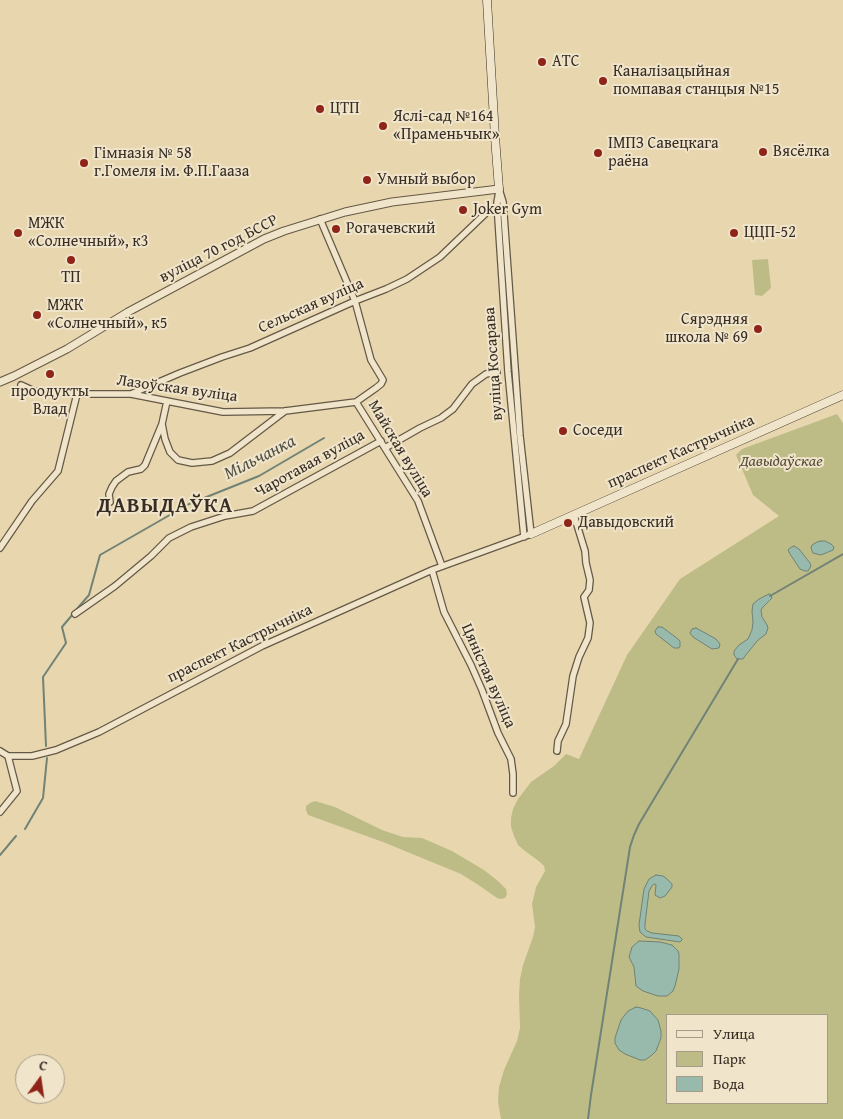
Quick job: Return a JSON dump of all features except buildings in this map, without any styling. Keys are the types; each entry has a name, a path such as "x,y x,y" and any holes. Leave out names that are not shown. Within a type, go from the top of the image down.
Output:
{"main road":[{"name":"вуліца Косарава","path":"487,0 499,189"},
{"name":"праспект Кастрычніка","path":"527,536 843,394"}],"street":[{"name":"вуліца 70 год БССР","path":"0,382 68,349 128,312 264,239 284,231 345,212 392,202 499,189"},
{"name":"вуліца Косарава","path":"499,189 503,202 527,536"},
{"name":"Сельская вуліца","path":"131,394 180,373 250,348 407,278 440,257 484,214"},
{"name":"Майская вуліца","path":"320,219 355,301 371,360 383,380"},
{"name":"Чаротавая вуліца","path":"386,448 441,418 453,409 472,384 486,374 497,372"},
{"name":"Лазоўская вуліца","path":"21,385 34,391 76,394 131,394 223,412 285,411 356,402 381,384 383,380"},
{"path":"0,548 32,501 58,470 76,394"},
{"path":"110,502 109,494 116,481 128,472 141,469 145,465 162,424 167,401"},
{"name":"Майская вуліца","path":"356,402 418,501 442,566"},
{"path":"162,424 170,452 178,460 192,463 212,461 230,452 285,411"},
{"name":"Чаротавая вуліца","path":"76,614 115,586 169,538 191,527 225,516 253,511 381,441"},
{"path":"557,751 558,741 566,724 573,676 588,638 590,623 584,598 589,590 590,580 585,550 574,515"},
{"name":"праспект Кастрычніка","path":"8,756 32,756 56,750 99,732 262,646 432,570 527,536"},
{"name":"Цяністая вуліца","path":"432,570 444,612 471,665 498,733 511,760 513,793"},
{"path":"0,751 8,756 17,791 0,812"}],"green space":[{"path":"768,259 771,288 762,296 755,295 752,260"},
{"name":"Давыдаўскае","path":"837,414 843,423 843,1119 501,1119 498,1102 499,1087 504,1070 517,1041 520,1028 520,979 535,927 532,904 536,887 545,871 544,866 540,862 518,845 511,827 513,809 531,782 554,766 566,754 579,759 627,655 680,579 779,516 753,495 736,455 742,449"},
{"path":"315,801 335,807 382,830 403,837 422,838 452,851 484,870 506,889 507,894 505,898 497,898 461,874 383,842 308,815 306,806"}],"water":[{"path":"821,541 831,544 834,547 833,550 821,555 813,553 812,545"},
{"path":"794,546 799,549 810,563 811,566 808,571 800,569 790,554 788,550"},
{"path":"769,594 772,598 761,610 762,617 768,628 766,634 758,640 743,659 737,659 734,651 748,639 752,630 753,604"},
{"path":"658,627 662,627 680,641 679,648 674,648 656,634 655,631"},
{"path":"696,628 716,639 720,644 719,648 712,649 693,637 690,633 692,629"},
{"path":"656,875 666,878 672,884 672,887 665,896 660,898 655,895 656,885 652,886 649,891 645,929 652,933 679,936 682,939 680,942 646,937 640,932 639,925 644,889 649,879"},
{"path":"639,941 660,942 672,945 678,951 679,969 675,986 673,991 667,996 658,996 643,991 636,986 634,967 629,957 632,947"},
{"path":"636,1007 650,1011 658,1020 661,1031 661,1038 656,1051 645,1060 625,1054 619,1050 615,1043 621,1020 628,1011"}],"waterway":[{"name":"Мільчанка","path":"76,610 89,595 100,555 189,504 259,476 324,438"},
{"path":"770,596 843,554"},
{"name":"Мільчанка","path":"46,746 43,677 66,643 62,627 73,614"},
{"path":"588,1119 630,847 639,824 738,659"},
{"name":"Мільчанка","path":"25,829 43,798 47,758"},
{"name":"Мільчанка","path":"0,855 16,836"}],"place":[{"name":"АТС","path":"542,62"},
{"name":"Каналізацыйная помпавая станцыя №15","path":"603,81"},
{"name":"ЦТП","path":"320,109"},
{"name":"Яслі-сад №164 «Праменьчык»","path":"383,126"},
{"name":"Вясёлка","path":"763,152"},
{"name":"ІМПЗ Савецкага раёна","path":"598,153"},
{"name":"Гімназія № 58 г.Гомеля ім. Ф.П.Гааза","path":"84,163"},
{"name":"Умный выбор","path":"367,180"},
{"name":"Joker Gym","path":"463,210"},
{"name":"Рогачевский","path":"336,229"},
{"name":"МЖК «Солнечный», к3","path":"18,233"},
{"name":"ЦЦП-52","path":"734,233"},
{"name":"ТП","path":"71,260"},
{"name":"МЖК «Солнечный», к5","path":"37,315"},
{"name":"Сярэдняя школа № 69","path":"758,329"},
{"name":"проодукты Влад","path":"50,374"},
{"name":"Соседи","path":"563,431"},
{"name":"Давыдовский","path":"568,523"}],"district":[{"name":"ДАВЫДАЎКА","path":"165,507"}]}
